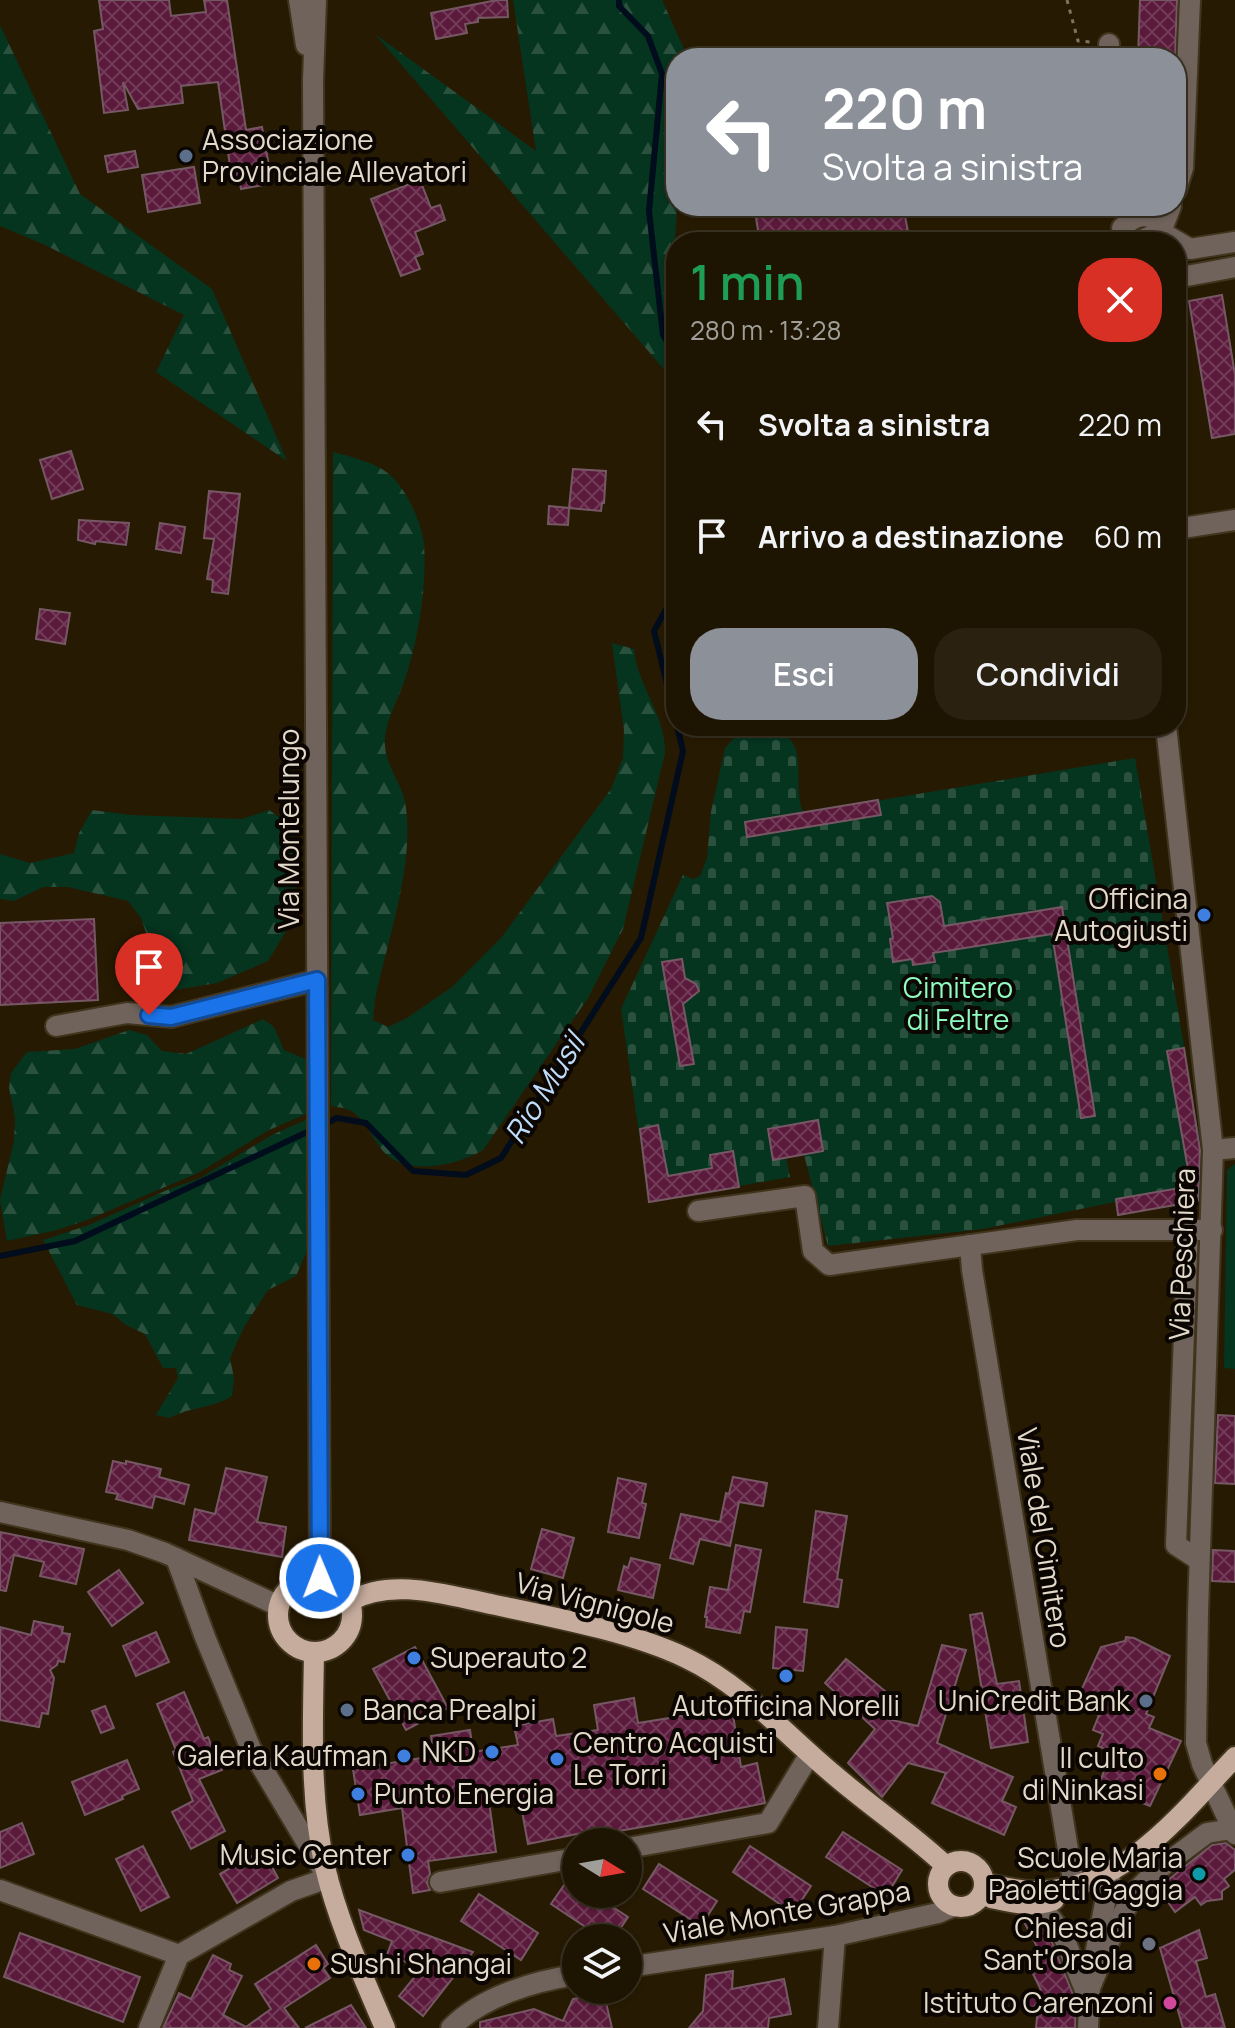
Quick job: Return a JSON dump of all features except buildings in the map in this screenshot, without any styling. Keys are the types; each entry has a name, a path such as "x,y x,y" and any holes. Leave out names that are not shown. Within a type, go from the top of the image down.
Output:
{"main road":[{"path":"320,1578 338,1585 350,1601 351,1625 345,1636 326,1650 314,1652 293,1645 280,1628 279,1606 283,1596 299,1581 320,1578"},
{"name":"Via Vignigole","path":"350,1601 391,1589 435,1593 531,1613 659,1647 686,1658 749,1698 810,1754 946,1866"},
{"path":"314,1652 313,1772 328,1878 338,1912 385,2028"},
{"path":"982,1890 979,1870 967,1861 953,1862 942,1871 938,1885 943,1898 954,1906 966,1906 982,1890 1041,1891 1074,1886 1111,1871 1147,1845 1235,1757"},
{"path":"982,1890 1020,1904 1041,1905 1059,1898 1074,1886"}],"street":[{"name":"Via Montelungo","path":"299,0 313,80"},
{"name":"Via Montelungo","path":"316,0 313,80 320,1578"},
{"path":"1186,96 1190,0"},
{"path":"1128,232 1133,217 1166,220"},
{"path":"1186,244 1190,249 1235,242"},
{"path":"1186,276 1235,267"},
{"path":"1186,527 1235,520"},
{"name":"Via Peschiera","path":"1167,736 1213,1150 1196,1743 1234,1832"},
{"path":"56,1026 127,1013 171,1017 317,980"},
{"path":"1213,1150 1235,1148"},
{"path":"698,1211 805,1196 813,1251 829,1265 1077,1230 1212,1230"},
{"path":"1188,1229 1176,1545 1199,1560"},
{"name":"Viale del Cimitero","path":"970,1245 1074,1886"},
{"path":"0,1512 128,1540 176,1558 279,1606"},
{"path":"149,2028 179,1955 291,1891 328,1878 251,1749 176,1558"},
{"path":"642,1846 768,1823 810,1754"},
{"path":"1087,1995 1114,1930 1135,1892 1156,1871 1207,1833 1234,1832"},
{"path":"440,1882 562,1860"},
{"path":"1088,2028 1087,1995 1111,1871"},
{"path":"0,1890 179,1955"},
{"path":"1041,1905 1062,1933 1087,1995"},
{"name":"Viale Monte Grappa","path":"642,1965 835,1936 938,1913 954,1906"},
{"path":"828,2028 835,1936"},
{"path":"451,2028 461,2017 490,2000 562,1977"}],"path":[{"path":"1067,0 1078,41 1100,48"}],"green space":[{"path":"513,0 662,0 684,48 666,48 666,216 676,216 676,232 666,232 666,372 375,34 536,151"},
{"path":"0,25 80,194 212,289 287,461 156,372 184,315 43,244 0,226"},
{"path":"333,452 370,463 395,480 412,506 424,544 423,596 417,632 385,739 389,764 405,802 407,850 373,1020 388,1027 407,1018 452,987 501,938 611,789 623,758 624,730 612,643 634,649 640,676 664,739 665,753 623,929 588,998 483,1150 448,1164 420,1166 396,1161 381,1149 356,1115 350,1110 331,1106"},
{"name":"Cimitero di Feltre","path":"736,736 788,738 795,746 798,757 803,813 1135,758 1210,1199 1118,1215 1115,1202 983,1229 828,1246 804,1155 786,1158 790,1177 649,1202 621,1009 683,875 693,879 700,876 707,858 711,812 725,748"},
{"path":"92,810 131,815 242,819 269,810 289,824 298,872 288,928 268,961 217,983 175,990 152,980 154,956 141,918 128,901 68,887 43,887 14,901 0,899 0,854 30,863 74,853 79,833"},
{"path":"263,1019 274,1027 284,1050 310,1061 311,1108 306,1114 269,1130 198,1173 87,1220 7,1241 0,1200 14,1141 15,1118 9,1088 11,1073 27,1052 75,1049 129,1030 147,1035 162,1051 186,1054"},
{"path":"310,1118 311,1242 296,1276 268,1290 244,1327 230,1358 234,1378 232,1396 169,1418 156,1415 178,1378 176,1368 163,1368 145,1334 112,1314 77,1305 43,1240 89,1225 200,1178 272,1135"},
{"path":"1235,1164 1235,1369 1224,1368 1227,1170"}],"waterway":[{"name":"Rio Musil","path":"619,0 619,6 648,36 662,74 649,211 666,340"},
{"name":"Rio Musil","path":"666,609 654,631 666,680"},
{"name":"Rio Musil","path":"0,1256 75,1241 337,1118 366,1123 413,1171 466,1175 501,1158 641,938 683,751 679,736"}],"place":[{"name":"Associazione Provinciale Allevatori","path":"186,156"},
{"name":"Officina Autogiusti","path":"1204,915"},
{"name":"Superauto 2","path":"414,1658"},
{"name":"Autofficina Norelli","path":"786,1676"},
{"name":"UniCredit Bank","path":"1146,1701"},
{"name":"Banca Prealpi","path":"347,1710"},
{"name":"NKD","path":"492,1752"},
{"name":"Galeria Kaufman","path":"404,1756"},
{"name":"Centro Acquisti Le Torri","path":"557,1759"},
{"name":"Il culto di Ninkasi","path":"1160,1774"},
{"name":"Punto Energia","path":"358,1794"},
{"name":"Music Center","path":"408,1855"},
{"name":"Scuole Maria Paoletti Gaggia","path":"1199,1874"},
{"name":"Chiesa di Sant'Orsola","path":"1149,1944"},
{"name":"Sushi Shangai","path":"314,1964"},
{"name":"Istituto Carenzoni","path":"1170,2003"}],"route":[{"path":"149,1015 171,1017 317,980 320,1578"}]}
